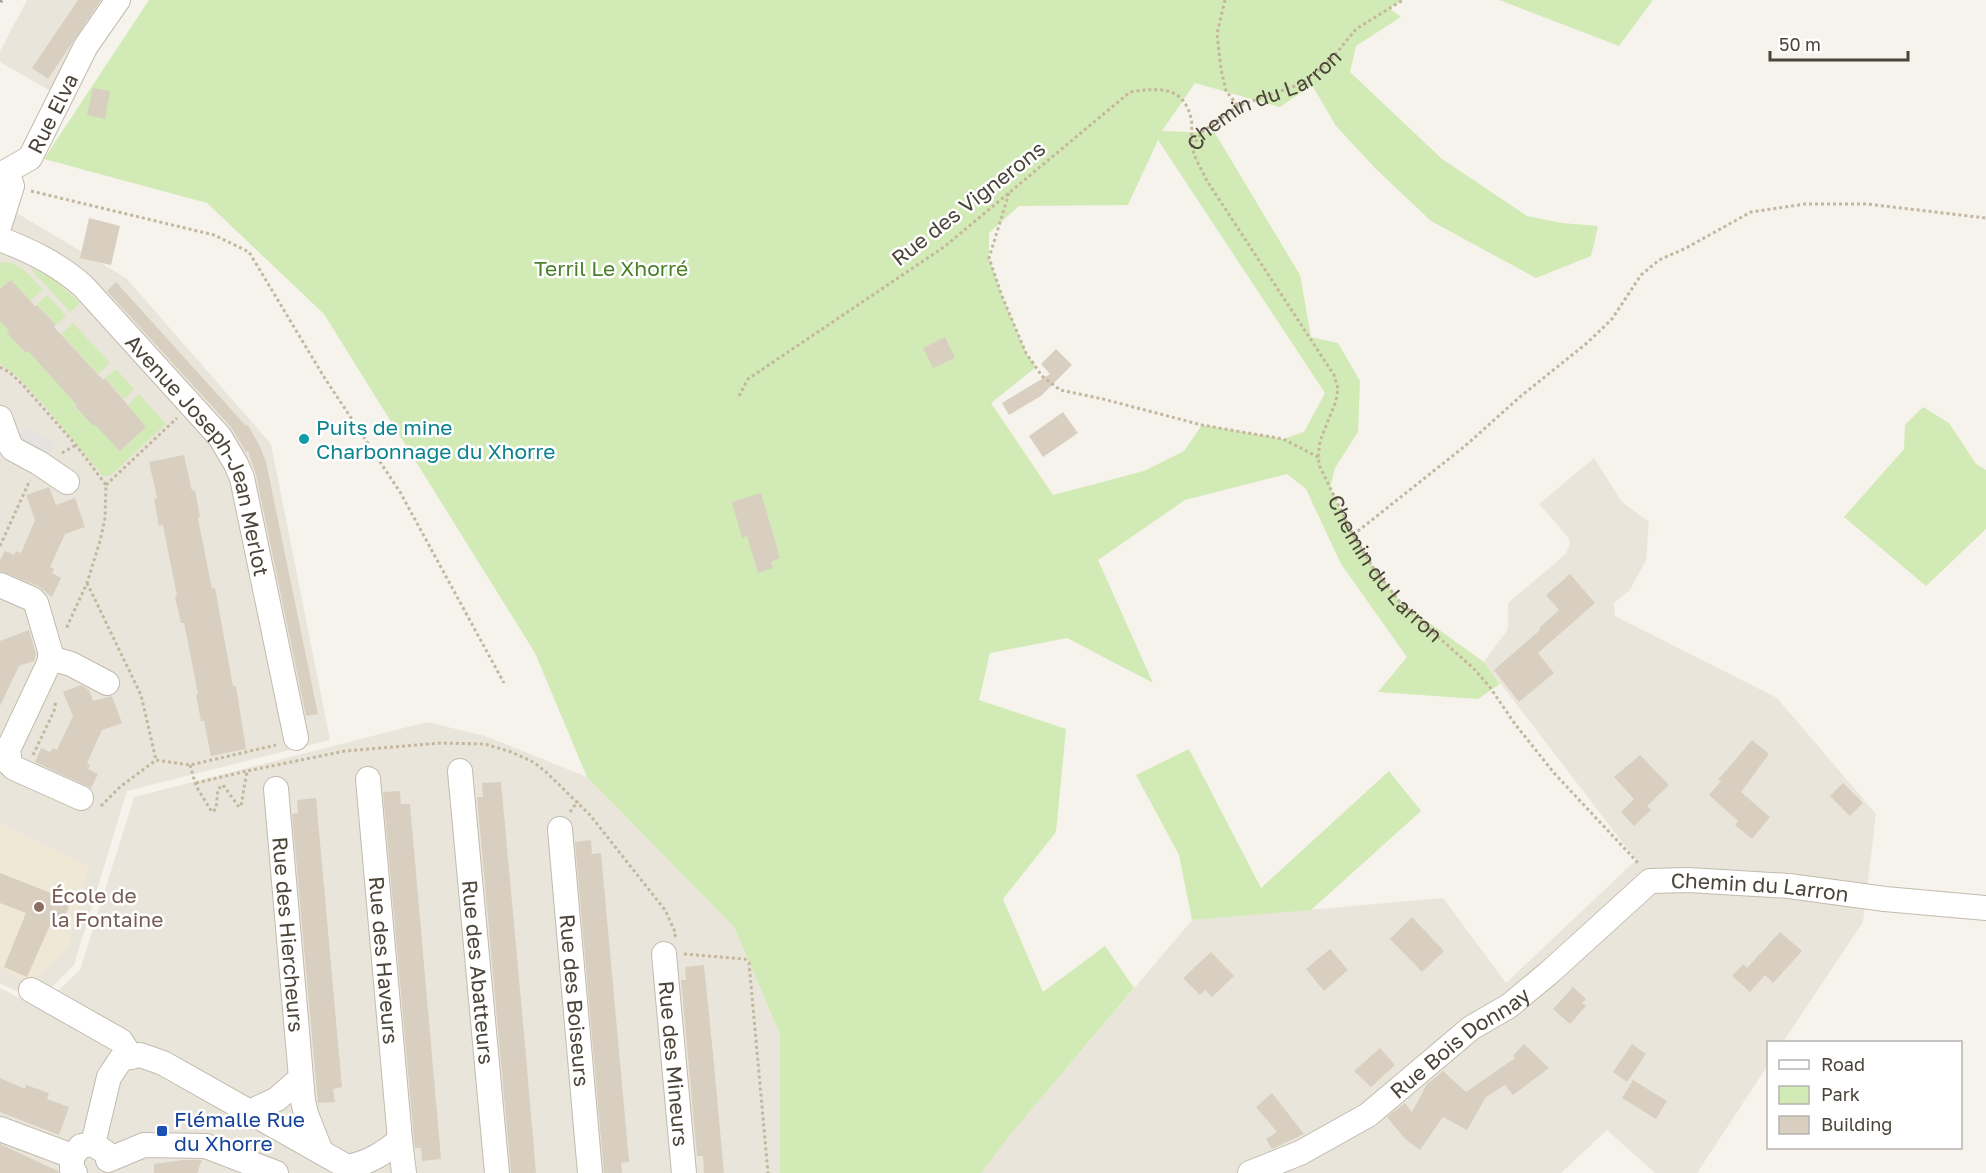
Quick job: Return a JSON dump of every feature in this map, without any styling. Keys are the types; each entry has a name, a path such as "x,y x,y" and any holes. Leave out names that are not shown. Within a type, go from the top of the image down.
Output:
{"street":[{"name":"Rue Elva","path":"6,175 30,158 86,46 118,0"},
{"path":"0,224 6,175"},
{"name":"Avenue Joseph-Jean Merlot","path":"0,239 48,260 71,275 220,437 242,478 296,738"},
{"path":"0,417 10,445 67,482"},
{"path":"0,585 36,603 54,659 90,673 107,683"},
{"path":"54,659 5,739 10,764 89,803"},
{"name":"Rue des Abatteurs","path":"460,771 497,1173"},
{"name":"Rue des Haveurs","path":"368,780 404,1173"},
{"name":"Rue des Hiercheurs","path":"276,789 301,1078 306,1114 321,1152"},
{"name":"Rue des Boiseurs","path":"560,829 590,1173"},
{"name":"Chemin du Larron","path":"1650,881 1688,880 1789,886 1885,899 1986,908"},
{"name":"Rue Bois Donnay","path":"1250,1173 1300,1153 1368,1115 1471,1028 1509,1006 1535,985 1650,881"},
{"name":"Rue des Mineurs","path":"664,954 684,1173"},
{"path":"31,990 121,1041 131,1057"},
{"path":"102,1159 109,1077 122,1059 140,1055 163,1063 352,1170 377,1157 400,1140"},
{"path":"250,1112 277,1099 301,1078"},
{"path":"0,1129 74,1165 81,1146 102,1159"},
{"path":"102,1159 144,1145 206,1146 276,1173"}],"path":[{"path":"1225,0 1217,34 1218,46 1227,91 1238,106"},
{"name":"Chemin du Larron","path":"1402,0 1356,29 1334,56 1312,77 1295,86 1238,106 1202,132 1192,148 1207,181 1334,375 1338,389 1336,401 1320,441 1318,457 1320,467 1353,535 1400,602 1475,670 1554,773 1636,859 1650,881"},
{"name":"Rue des Vignerons","path":"739,396 748,379 944,247 1130,92 1151,89 1175,92 1185,102 1192,119 1192,148"},
{"path":"6,175 214,235 249,252 324,377 399,492 504,683"},
{"path":"1010,191 989,258 1026,353 1042,376 1060,390 1202,425 1283,439 1318,457"},
{"path":"1353,535 1465,446 1612,320 1641,275 1659,260 1751,212 1805,204 1867,204 1986,218"},
{"path":"0,367 21,384 76,445 106,485 103,530 87,584 56,648 54,659"},
{"path":"106,485 192,404"},
{"path":"0,546 31,478 43,465 76,445"},
{"path":"87,584 141,695 156,760"},
{"path":"25,773 54,711 57,694"},
{"path":"89,803 102,805 129,780 156,760 190,765 296,738"},
{"path":"196,784 323,754 440,743 479,743 511,752 532,762 578,801 665,910 676,934 664,954 723,956 745,959 749,963 768,1173"},
{"path":"190,765 196,784 212,812 216,809 218,789 223,784 239,807 242,802 247,771"}],"shaded area":[{"path":"27,0 125,0 54,93 0,62 0,51"},
{"path":"0,203 126,278 271,444 330,740 127,791 74,965 38,1002 0,983"},
{"path":"24,427 55,443 47,458 17,442"},
{"path":"1594,458 1622,502 1649,522 1646,560 1630,590 1614,603 1615,616 1777,698 1876,814 1863,922 1784,1041 1767,1041 1767,1067 1697,1173 1655,1173 1607,1130 1561,1173 981,1173 1011,1134 1192,920 1443,898 1506,983 1636,860 1484,662 1508,629 1508,603 1566,554 1570,543 1567,536 1539,504"},
{"path":"427,722 485,736 587,777 734,927 780,1034 780,1173 0,1173 0,988 40,1008 80,970 134,797"},
{"name":"École de la Fontaine","path":"0,823 89,866 68,948 30,984 0,968"}],"green space":[{"name":"Terril Le Xhorré","path":"149,0 1403,0 1389,8 1401,17 1356,46 1350,72 1442,159 1527,216 1562,223 1598,226 1591,256 1536,278 1431,221 1375,168 1336,126 1312,85 1280,107 1195,83 1162,131 1215,133 1300,275 1311,337 1338,343 1360,381 1358,432 1335,468 1330,488 1353,535 1400,602 1484,662 1500,684 1478,699 1378,692 1407,657 1341,564 1306,489 1287,474 1185,500 1098,560 1153,683 1067,638 990,653 979,700 1066,729 1056,832 1003,899 1043,992 1105,946 1134,988 981,1173 780,1173 780,1034 734,927 587,777 535,653 324,314 207,203 44,159","holes":["1158,140 1325,393 1304,432 1283,439 1202,425 1184,451 1144,471 1053,495 991,403 1036,367 1026,353 1002,296 989,258 989,233 1019,206 1128,205"]},
{"path":"1499,0 1653,0 1619,46"},
{"path":"3,262 21,268 43,290 30,301 11,280 0,289 0,264"},
{"path":"30,268 53,279 79,304 70,312"},
{"path":"47,295 66,316 56,325 37,304"},
{"path":"0,321 10,330 7,333 26,353 29,350 78,404 75,407 93,426 96,423 120,451 131,442 129,439 146,427 127,406 139,394 166,424 111,475 103,476 44,405 18,377 0,364"},
{"path":"73,323 110,363 98,374 61,334"},
{"path":"116,369 134,389 124,399 105,378"},
{"path":"1923,407 1949,423 1976,464 1986,470 1986,529 1926,586 1844,517 1904,449 1905,425"},
{"path":"1189,749 1261,888 1389,771 1421,811 1311,910 1192,920 1179,855 1136,775"}],"building":[{"path":"78,0 101,0 48,79 32,68"},
{"path":"93,88 110,91 105,119 87,115"},
{"path":"89,218 120,226 111,265 80,258"},
{"path":"11,280 56,325 54,327 103,380 105,378 146,427 120,451 95,425 93,426 28,351 26,353 7,333 9,331 0,321 0,289"},
{"path":"116,282 246,426 248,425 261,449 266,462 318,714 306,716 256,475 248,451 246,452 231,427 107,291"},
{"path":"945,337 955,358 933,368 923,348"},
{"path":"1056,349 1072,365 1041,396 1009,415 1002,403 1050,374 1041,364"},
{"path":"1063,412 1078,433 1043,457 1029,436"},
{"path":"184,455 192,491 195,490 200,517 198,518 212,589 215,588 233,686 236,686 246,749 211,756 204,721 201,721 184,623 181,623 175,597 177,596 163,525 159,526 154,499 157,498 149,462"},
{"path":"49,487 56,505 75,498 85,527 65,534 50,567 54,569 52,573 61,578 52,597 38,586 0,571 0,560 5,551 14,555 16,551 21,553 35,520 26,495"},
{"path":"761,493 780,558 771,562 773,568 758,573 747,536 742,538 732,502"},
{"path":"1570,574 1595,603 1538,653 1554,673 1519,702 1494,670 1540,630 1539,628 1559,610 1546,595"},
{"path":"29,630 36,654 34,661 19,666 0,706 0,641"},
{"path":"81,685 89,690 93,701 112,696 122,723 102,730 87,763 90,765 88,769 98,774 91,788 35,762 41,748 50,752 53,748 57,750 73,716 63,692"},
{"path":"1752,740 1769,754 1741,792 1770,817 1752,839 1735,825 1738,821 1709,795 1721,781 1718,780"},
{"path":"1640,755 1669,785 1647,806 1651,810 1634,826 1621,812 1634,799 1614,777"},
{"path":"501,782 536,1173 511,1173 477,797 483,797 482,783"},
{"path":"1843,783 1863,803 1850,816 1830,796"},
{"path":"400,791 401,804 410,804 441,1159 422,1161 421,1148 415,1148 414,1139 383,792"},
{"path":"316,798 342,1087 333,1089 335,1102 318,1103 292,814 298,813 297,800"},
{"path":"591,840 592,854 601,853 629,1162 621,1163 622,1173 604,1173 575,842"},
{"path":"0,873 71,901 61,927 51,923 27,977 4,967 26,913 0,903"},
{"path":"1412,917 1444,951 1422,972 1390,939"},
{"path":"1780,932 1802,951 1773,983 1765,975 1750,992 1732,976 1743,964 1747,968"},
{"path":"1330,949 1348,970 1324,991 1306,969"},
{"path":"1211,952 1234,976 1212,997 1205,990 1200,995 1183,978"},
{"path":"704,965 724,1173 704,1173 703,1156 697,1156 681,980 686,980 685,967"},
{"path":"1573,987 1586,999 1582,1003 1586,1006 1570,1024 1553,1009"},
{"path":"1524,1044 1549,1068 1513,1095 1505,1085 1486,1097 1467,1130 1443,1117 1420,1150 1405,1139 1387,1117 1405,1103 1412,1112 1427,1084 1443,1071 1466,1092 1515,1058 1513,1056"},
{"path":"1632,1044 1646,1054 1627,1082 1613,1072"},
{"path":"1380,1048 1395,1065 1371,1087 1354,1071"},
{"path":"0,1078 25,1089 26,1085 49,1093 47,1099 69,1107 59,1135 0,1112"},
{"path":"1633,1080 1667,1101 1656,1119 1622,1098"},
{"path":"1272,1093 1304,1134 1272,1149 1266,1139 1277,1132 1256,1107"},
{"path":"0,1144 58,1171 59,1173 0,1173"},
{"path":"202,1160 197,1173 154,1173 154,1164"}],"place":[{"name":"Puits de mine Charbonnage du Xhorre","path":"304,439"},
{"name":"École de la Fontaine","path":"39,907"},
{"name":"Flémalle Rue du Xhorre","path":"162,1131"}]}
